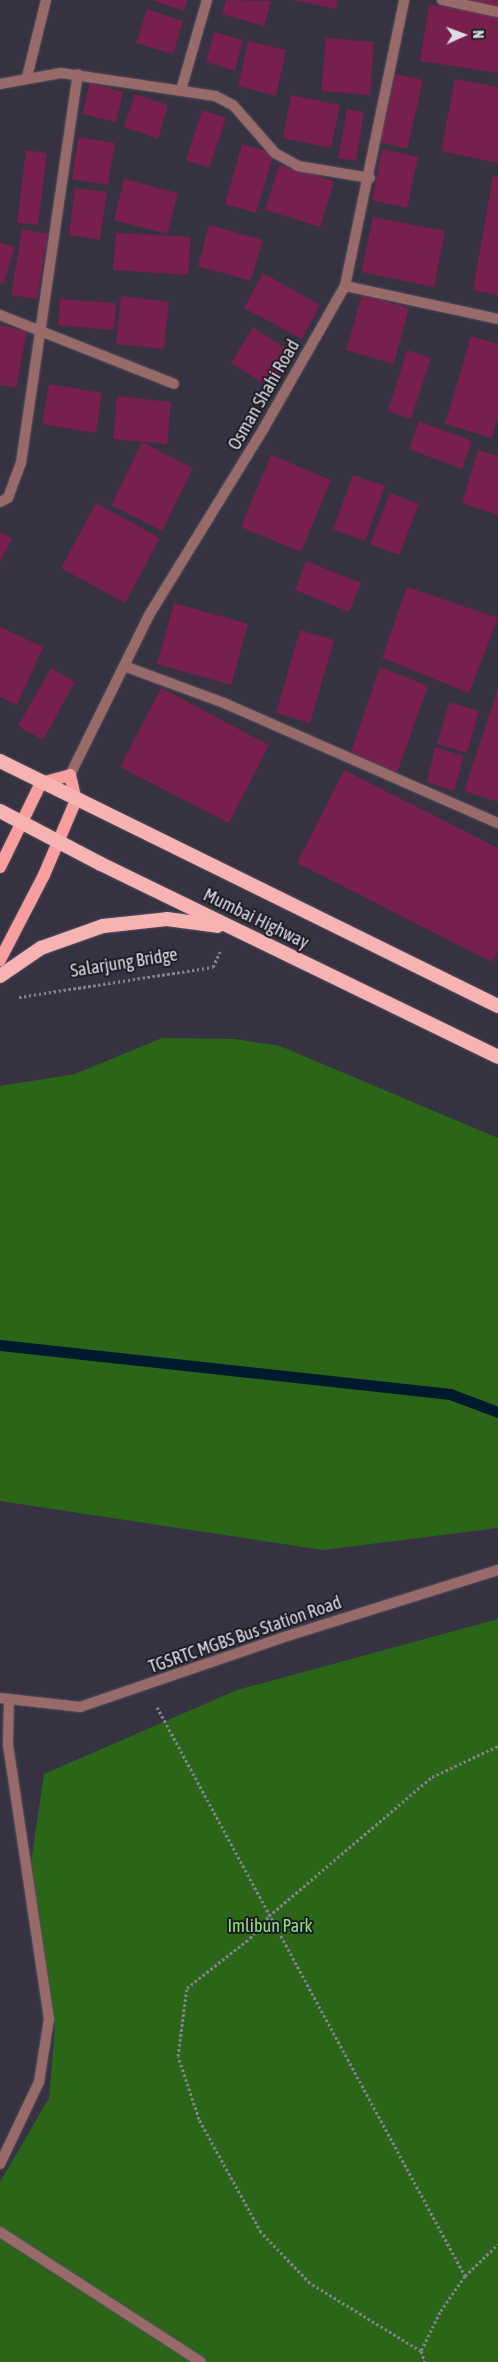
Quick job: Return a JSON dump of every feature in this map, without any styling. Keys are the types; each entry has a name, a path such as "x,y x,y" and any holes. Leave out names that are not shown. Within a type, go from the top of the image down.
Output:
{"highway":[{"name":"Mumbai Highway","path":"0,761 41,783 498,1006"},
{"name":"Mumbai Highway","path":"0,811 59,843 231,928 498,1056"},
{"path":"0,976 41,948 103,926 167,919 231,928"}],"main road":[{"path":"0,867 41,783 70,775 76,800 59,843 0,960"}],"street":[{"path":"27,77 46,0"},
{"path":"181,90 208,0"},
{"name":"Osman Shahi Road","path":"70,775 149,615 264,428 345,286 370,178 404,0"},
{"path":"442,0 498,12"},
{"path":"0,502 8,498 19,475 42,330 78,74"},
{"path":"0,84 27,77 78,74 215,96 234,105 275,153 298,166 370,178"},
{"path":"345,286 498,319"},
{"path":"0,315 42,330 174,384"},
{"path":"124,666 224,703 498,823"},
{"name":"TGSRTC MGBS Bus Station Road","path":"4,1699 80,1707 281,1638 498,1570"},
{"path":"0,2164 39,2082 49,2019 8,1744 4,1699"},
{"path":"0,2232 201,2362"}],"path":[{"name":"Salarjung Bridge","path":"16,998 213,967 231,928"},
{"path":"143,1686 167,1721 269,1916 465,2276"},
{"path":"425,2362 420,2350 310,2283 260,2232 199,2119 178,2056 187,1988 250,1938 269,1916 432,1777 498,1746"},
{"path":"420,2350 440,2312 465,2276 498,2244"}],"green space":[{"path":"162,1038 235,1039 280,1046 498,1138 498,1528 323,1550 0,1501 0,1086 75,1074"},
{"name":"Imlibun Park","path":"498,1619 498,2362 0,2362 0,2182 49,2098 55,2028 30,1869 44,1774 237,1690"}],"building":[{"path":"152,0 187,0 184,11"},
{"path":"226,0 271,1 264,26 222,14"},
{"path":"293,0 337,0 336,9"},
{"path":"498,0 498,6 463,1"},
{"path":"429,4 498,16 498,73 420,61"},
{"path":"147,9 183,21 173,54 136,43"},
{"path":"214,32 243,40 235,71 206,62"},
{"path":"326,38 374,42 370,95 321,91"},
{"path":"248,41 286,50 276,96 238,86"},
{"path":"395,74 423,80 407,149 380,142"},
{"path":"455,79 498,87 498,163 441,151"},
{"path":"90,83 123,92 116,122 82,114"},
{"path":"135,94 168,105 158,139 124,127"},
{"path":"291,95 340,105 331,148 283,138"},
{"path":"347,109 364,112 356,161 338,158"},
{"path":"202,110 226,118 209,168 186,160"},
{"path":"78,137 115,143 108,185 72,179"},
{"path":"242,144 274,153 256,213 225,204"},
{"path":"382,149 418,157 407,208 372,200"},
{"path":"26,150 47,153 38,225 17,223"},
{"path":"279,165 334,181 320,227 265,210"},
{"path":"493,176 498,177 498,295 473,290"},
{"path":"124,179 178,193 167,234 114,220"},
{"path":"75,188 107,192 100,240 69,235"},
{"path":"373,217 445,231 434,287 361,272"},
{"path":"209,225 263,240 251,281 198,266"},
{"path":"22,229 48,234 37,299 11,295"},
{"path":"116,233 191,237 188,275 113,270"},
{"path":"0,243 15,247 4,284 0,283"},
{"path":"263,273 320,305 302,339 244,308"},
{"path":"362,295 409,308 394,364 346,350"},
{"path":"121,296 169,302 164,349 116,344"},
{"path":"60,299 116,303 114,330 58,325"},
{"path":"0,325 27,331 16,388 0,385"},
{"path":"253,327 295,354 273,389 231,363"},
{"path":"471,336 498,344 498,416 492,438 445,424"},
{"path":"407,350 431,358 411,419 388,411"},
{"path":"49,384 102,393 96,433 42,424"},
{"path":"117,396 171,402 167,444 113,439"},
{"path":"419,421 472,441 462,469 409,449"},
{"path":"142,442 193,468 162,531 111,505"},
{"path":"478,450 498,456 498,515 462,503"},
{"path":"271,455 331,480 301,552 241,527"},
{"path":"353,475 385,486 365,541 333,529"},
{"path":"390,493 419,504 399,555 370,544"},
{"path":"96,503 160,538 125,603 61,568"},
{"path":"0,532 12,539 0,561"},
{"path":"306,561 361,583 349,612 295,590"},
{"path":"407,587 498,618 469,693 382,658"},
{"path":"174,603 248,624 231,685 157,664"},
{"path":"0,627 43,647 17,705 0,697"},
{"path":"300,630 334,640 310,723 276,713"},
{"path":"380,667 428,686 397,773 351,752"},
{"path":"51,668 75,682 43,740 18,726"},
{"path":"161,688 269,745 229,823 120,767"},
{"path":"498,689 498,802 464,791"},
{"path":"449,702 479,711 467,753 437,744"},
{"path":"435,747 464,756 454,791 427,782"},
{"path":"344,770 498,848 498,951 492,962 297,863"}],"waterway":[{"path":"0,1345 450,1394 498,1412"}]}
